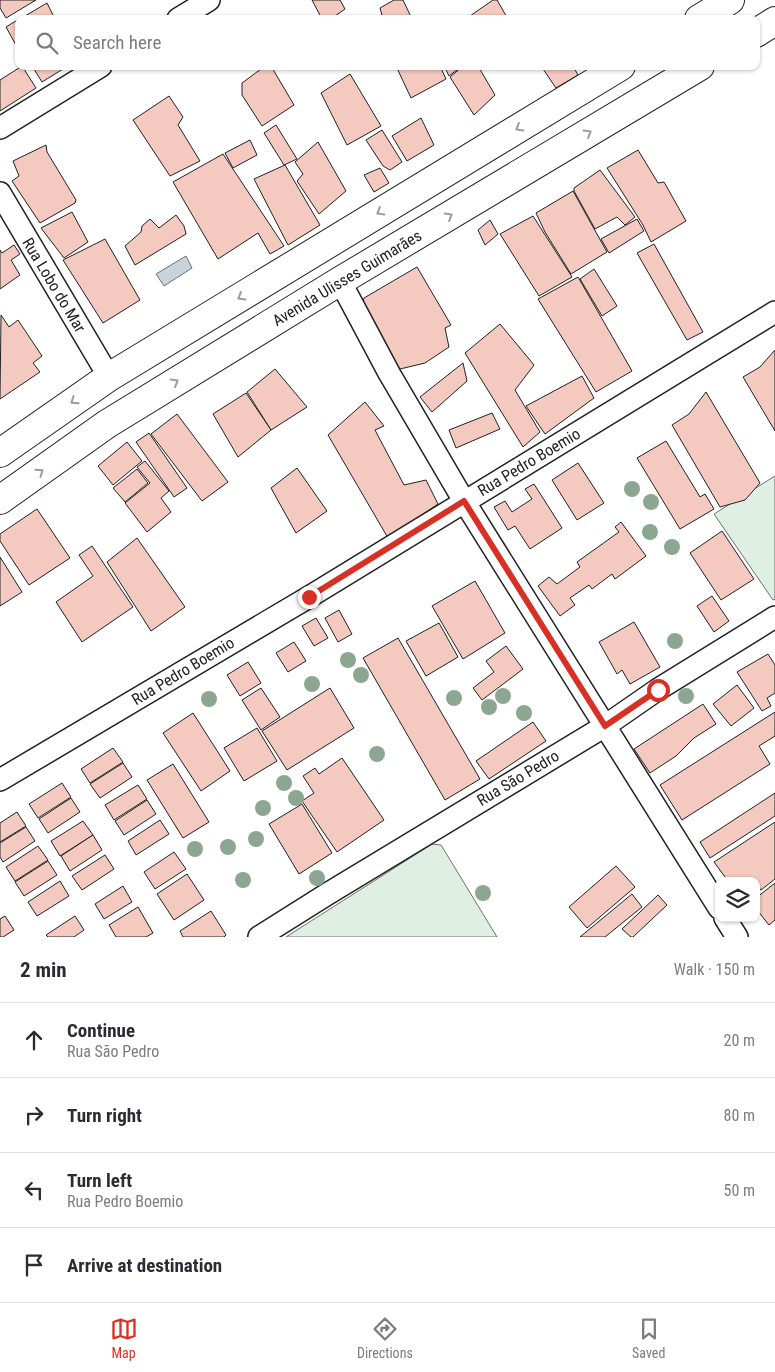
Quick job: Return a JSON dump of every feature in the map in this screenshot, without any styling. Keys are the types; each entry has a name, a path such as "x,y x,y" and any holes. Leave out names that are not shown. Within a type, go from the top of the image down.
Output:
{"main road":[{"path":"706,15 730,0"},
{"path":"760,30 775,21"},
{"path":"0,453 109,377 614,70"},
{"name":"Avenida Ulisses Guimarães","path":"0,500 107,424 693,70"}],"street":[{"path":"185,15 209,0"},
{"path":"0,128 94,70"},
{"name":"Rua Lobo do Mar","path":"0,193 109,377"},
{"path":"340,282 389,373 464,501 715,902"},
{"name":"Rua Pedro Boemio","path":"0,780 309,597 775,312"},
{"name":"Rua São Pedro","path":"259,937 605,726 658,690 775,617"},
{"path":"728,922 737,937"}],"green space":[{"path":"775,476 775,599 773,600 714,514"},
{"path":"432,844 441,845 497,937 286,937"}],"shaded area":[{"path":"186,256 192,268 164,286 156,274"}],"building":[{"path":"0,0 36,0 6,18 0,8"},
{"path":"312,0 340,0 345,9 337,15 320,15"},
{"path":"394,0 403,0 410,15 382,15 380,8"},
{"path":"493,0 497,0 506,15 471,15"},
{"path":"47,3 53,15 27,15"},
{"path":"15,21 15,43 6,27"},
{"path":"16,70 25,70 36,88 0,111 0,80"},
{"path":"34,70 62,70 42,82"},
{"path":"260,70 273,70 294,105 262,126 242,95 242,83"},
{"path":"398,70 442,70 446,79 411,98"},
{"path":"446,70 457,70 449,76"},
{"path":"458,70 480,70 495,95 474,115 450,77"},
{"path":"544,70 575,70 578,75 556,88"},
{"path":"350,74 381,126 347,145 321,93"},
{"path":"169,96 183,117 178,125 200,161 170,176 133,120"},
{"path":"421,118 434,145 407,161 392,136"},
{"path":"276,125 297,159 284,165 264,133"},
{"path":"382,130 402,162 390,170 383,166 366,140"},
{"path":"250,140 257,155 233,168 225,153"},
{"path":"318,142 346,191 319,214 297,181 303,174 295,162"},
{"path":"46,145 47,152 76,200 75,203 40,223 12,181 19,176 13,161"},
{"path":"638,150 658,183 664,182 686,221 651,242 643,225 607,168"},
{"path":"223,154 284,246 270,254 258,233 218,259 173,182"},
{"path":"285,165 320,225 288,245 254,179"},
{"path":"380,168 389,183 374,192 364,175"},
{"path":"600,170 635,217 625,225 617,217 595,229 574,191 574,188"},
{"path":"573,191 607,252 571,274 545,232 536,213"},
{"path":"72,212 88,242 64,258 41,228"},
{"path":"176,215 184,226 186,234 135,265 125,246 141,232 142,226 150,219 159,228"},
{"path":"533,216 572,277 539,296 500,234"},
{"path":"637,219 644,231 609,253 601,239"},
{"path":"490,220 498,234 485,245 478,230"},
{"path":"105,239 140,300 103,323 63,260"},
{"path":"654,244 703,332 687,340 637,253"},
{"path":"14,245 20,254 11,260 20,275 0,289 0,250 2,253"},
{"path":"417,267 451,325 445,328 449,347 425,363 400,369 361,310 364,298"},
{"path":"594,269 617,306 602,316 580,279"},
{"path":"578,277 632,371 596,392 538,299"},
{"path":"1,315 9,327 18,320 42,356 33,363 40,372 0,399"},
{"path":"500,324 534,365 515,390 540,432 523,447 465,353"},
{"path":"775,350 775,431 743,377 760,367"},
{"path":"463,363 467,381 432,412 420,397"},
{"path":"275,369 307,407 271,430 247,392"},
{"path":"582,376 594,398 545,434 526,406"},
{"path":"706,392 760,483 745,500 720,507 672,425 689,414"},
{"path":"246,393 271,430 238,457 213,414"},
{"path":"365,402 384,426 375,430 404,485 426,480 438,504 388,538 328,435"},
{"path":"492,413 500,429 456,448 449,430"},
{"path":"177,414 228,482 202,501 151,434"},
{"path":"149,433 187,488 174,497 136,442"},
{"path":"666,441 700,497 705,494 714,509 680,529 637,458"},
{"path":"127,442 142,461 113,485 98,466"},
{"path":"145,461 169,491 161,498 171,512 147,532 125,503 150,483 137,467"},
{"path":"578,463 604,503 577,520 552,480"},
{"path":"297,468 327,511 296,533 271,488"},
{"path":"137,469 148,483 125,502 113,488"},
{"path":"534,484 562,528 530,549 515,526 508,530 494,507 505,501 512,512 532,499 525,489"},
{"path":"37,509 70,558 29,585 0,541 0,534"},
{"path":"621,522 646,556 615,579 612,574 592,589 589,585 570,598 575,605 560,616 538,586 549,577 557,584 580,567 577,562 619,532 615,527"},
{"path":"722,531 754,579 721,600 690,553"},
{"path":"137,538 185,607 151,631 107,562"},
{"path":"92,546 133,607 82,642 56,602 93,576 79,555"},
{"path":"0,557 22,592 0,606"},
{"path":"475,581 505,633 463,659 432,606"},
{"path":"712,596 729,621 714,632 697,606"},
{"path":"339,610 352,634 338,642 325,618"},
{"path":"316,618 328,638 314,646 302,626"},
{"path":"634,622 660,667 630,684 622,670 617,674 599,642"},
{"path":"439,623 458,657 426,676 406,641"},
{"path":"398,638 480,779 445,800 363,658"},
{"path":"294,642 306,661 288,672 276,653"},
{"path":"506,646 523,669 482,700 473,688 494,672 486,661"},
{"path":"768,654 775,665 775,693 767,698 771,706 762,711 737,672"},
{"path":"248,662 261,683 240,696 227,675"},
{"path":"737,685 754,708 731,726 713,704"},
{"path":"261,688 280,717 261,730 242,700"},
{"path":"330,688 354,728 287,770 262,731"},
{"path":"703,704 716,724 694,738 676,756 650,773 634,749"},
{"path":"775,712 775,736 759,746 770,764 682,820 660,785"},
{"path":"193,713 230,771 201,791 163,733"},
{"path":"533,722 546,741 489,779 476,761"},
{"path":"257,728 277,761 244,781 224,748"},
{"path":"113,748 123,762 90,783 81,769"},
{"path":"342,758 384,820 337,852 302,801 314,793 303,776 315,768 319,774"},
{"path":"123,763 132,777 100,798 90,784"},
{"path":"173,764 209,822 183,838 147,780"},
{"path":"62,783 71,797 38,818 29,804"},
{"path":"138,785 147,799 114,820 105,805"},
{"path":"775,793 775,816 710,858 700,842"},
{"path":"71,798 80,812 48,833 39,819"},
{"path":"147,800 156,814 124,835 115,821"},
{"path":"302,804 332,853 299,874 269,824"},
{"path":"17,812 26,826 0,842 0,823"},
{"path":"160,820 169,834 136,855 128,841"},
{"path":"83,821 93,835 60,856 51,841"},
{"path":"775,822 775,879 761,890 760,877 725,877 714,862"},
{"path":"26,827 35,841 3,862 0,857 0,843"},
{"path":"93,835 102,850 70,871 61,856"},
{"path":"38,846 48,860 15,881 6,867"},
{"path":"174,852 186,869 155,889 144,872"},
{"path":"105,855 114,869 82,890 72,876"},
{"path":"48,861 57,875 24,896 15,882"},
{"path":"616,866 635,887 587,928 569,907"},
{"path":"187,874 204,900 174,920 157,894"},
{"path":"60,881 69,896 37,916 28,902"},
{"path":"775,883 775,920 769,925 760,914 760,895"},
{"path":"123,886 132,902 104,919 95,904"},
{"path":"632,894 642,907 605,937 580,937"},
{"path":"658,895 667,905 631,937 622,929"},
{"path":"138,907 153,933 146,937 116,937 109,925"},
{"path":"211,911 226,935 224,937 183,937 180,931"},
{"path":"5,916 14,930 0,937 0,919"},
{"path":"75,916 84,930 74,937 48,937 46,935"}],"route":[{"path":"309,597 464,501 605,726 658,690"}]}
